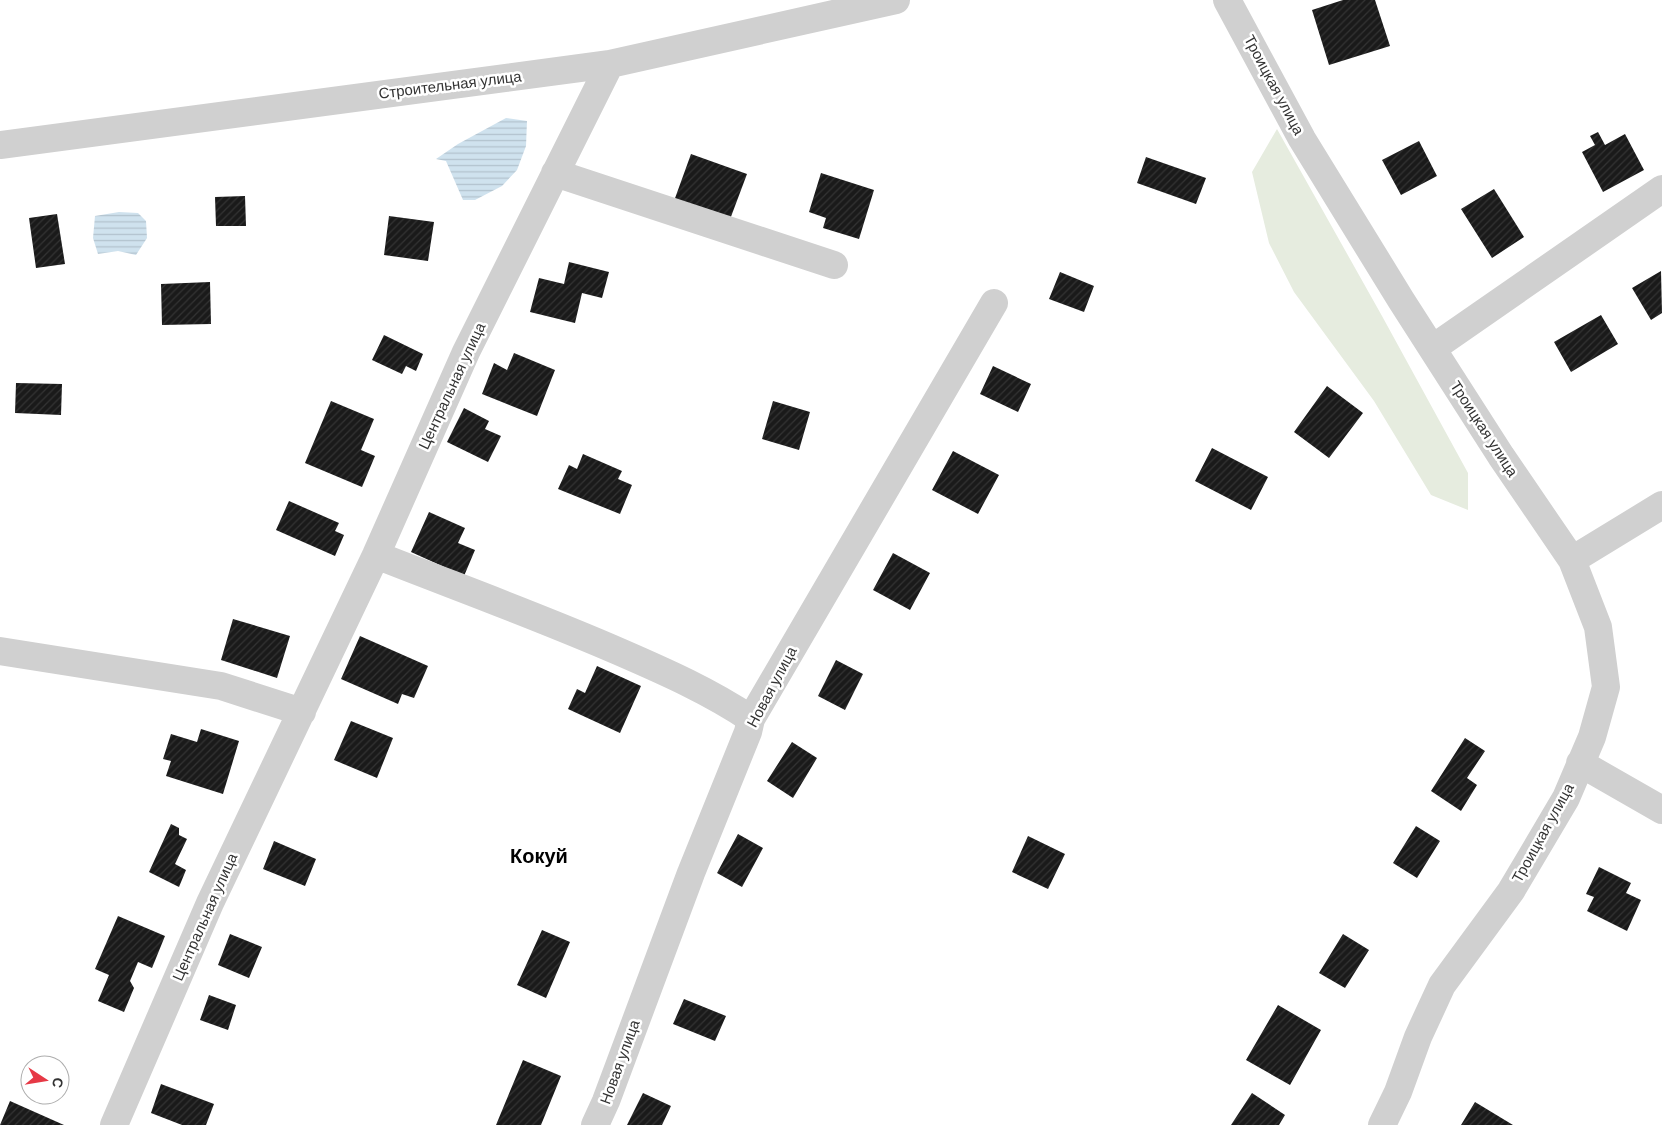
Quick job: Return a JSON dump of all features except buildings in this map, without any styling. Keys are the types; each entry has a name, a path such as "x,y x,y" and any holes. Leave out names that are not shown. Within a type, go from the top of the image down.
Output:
{"street":[{"name":"Строительная улица","path":"0,145 610,64 896,0"},
{"name":"Троицкая улица","path":"1227,0 1302,140 1501,456 1572,560 1598,627 1606,687 1592,736 1566,798 1511,891 1442,985 1418,1037 1398,1092 1383,1124"},
{"name":"Центральная улица","path":"114,1125 210,903 376,556 466,352 610,64"},
{"path":"555,173 834,265"},
{"path":"1433,348 1662,189"},
{"name":"Новая улица","path":"595,1125 606,1101 687,882 752,719 994,304"},
{"path":"1572,560 1662,505"},
{"path":"376,556 603,645 684,680 722,700 752,719"},
{"path":"0,652 221,686 302,712"},
{"path":"1580,763 1662,810"}],"shaded area":[{"path":"1277,129 1468,473 1468,510 1431,495 1374,401 1294,292 1269,243 1252,172"}],"water":[{"path":"506,118 527,121 526,146 517,170 502,186 475,200 463,200 446,161 436,159 458,144"},
{"path":"119,212 138,213 146,221 147,238 136,255 118,251 98,254 93,238 95,216"}],"district":[{"name":"Кокуй","path":"539,856"}]}
